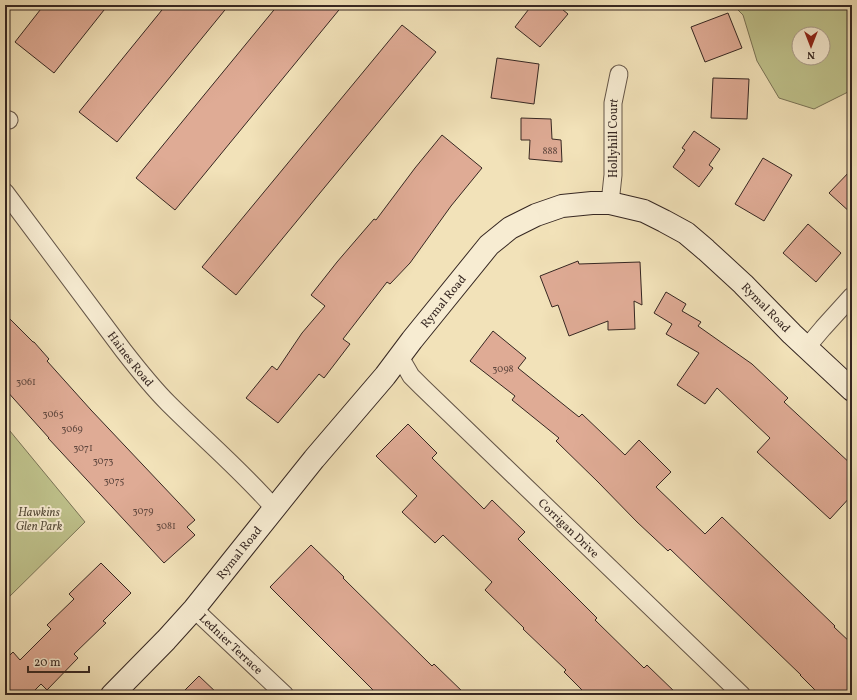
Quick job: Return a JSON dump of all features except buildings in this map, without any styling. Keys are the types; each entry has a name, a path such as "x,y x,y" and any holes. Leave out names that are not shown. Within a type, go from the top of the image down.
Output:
{"street":[{"name":"Hollyhill Court","path":"610,203 613,175 613,103 620,74"},
{"name":"Haines Road","path":"5,192 122,350 167,402 257,488 275,509"},
{"name":"Rymal Road","path":"112,695 194,609 314,459 385,376 412,340 489,245 510,228 536,215 562,206 610,203 644,211 686,233 743,284 792,334 852,390"},
{"path":"807,347 852,296"},
{"name":"Corrigan Drive","path":"400,357 411,376 422,387 742,695"},
{"name":"Lednier Terrace","path":"194,609 286,695"}],"green space":[{"path":"733,5 852,5 852,90 814,109 779,98 757,61 743,15"},
{"name":"Hawkins Glen Park","path":"5,425 85,522 5,601"}]}
